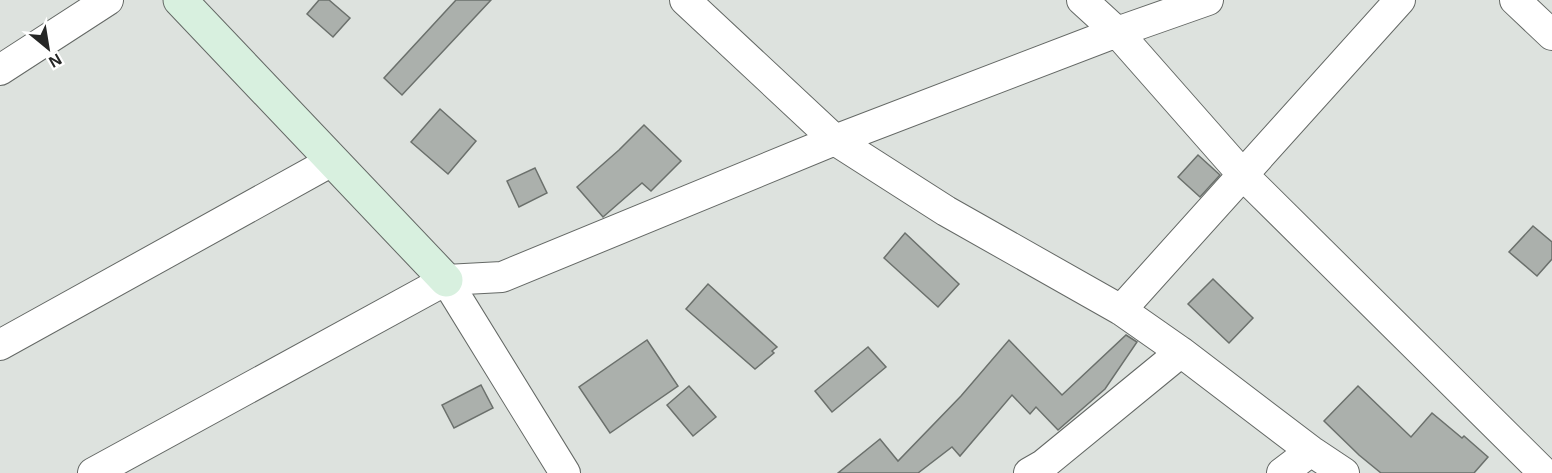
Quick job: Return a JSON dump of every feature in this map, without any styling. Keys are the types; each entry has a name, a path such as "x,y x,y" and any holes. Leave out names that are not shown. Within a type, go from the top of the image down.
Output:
{"street":[{"path":"0,70 108,0"},
{"path":"180,0 446,280 553,469"},
{"path":"685,0 835,140 946,211 1121,310 1344,473"},
{"path":"1082,0 1117,32 1243,175 1544,473"},
{"path":"93,473 446,280 502,277 835,140 1117,32 1208,0"},
{"path":"1121,310 1400,0"},
{"path":"1515,0 1552,35"},
{"path":"0,345 332,161"},
{"path":"1029,473 1043,465 1181,352"},
{"path":"1282,473 1311,451"}],"building":[{"path":"319,0 329,0 350,18 333,37 307,14"},
{"path":"456,0 491,0 402,95 384,78"},
{"path":"440,109 476,141 448,174 411,142"},
{"path":"644,125 681,161 651,191 642,183 603,217 577,187"},
{"path":"1198,155 1220,175 1200,197 1178,177"},
{"path":"535,168 547,193 519,207 507,181"},
{"path":"1533,226 1552,242 1552,259 1537,276 1509,252"},
{"path":"905,233 959,284 938,307 884,258"},
{"path":"1213,279 1253,318 1229,343 1188,304"},
{"path":"708,284 777,347 772,351 774,353 755,369 686,309"},
{"path":"1126,335 1137,342 1105,389 1058,430 1036,407 1030,414 1012,395 960,456 952,447 918,473 838,473 880,439 898,461 961,396 1009,340 1062,395"},
{"path":"647,340 678,386 610,433 579,387"},
{"path":"868,347 886,367 832,412 815,391"},
{"path":"481,385 493,408 454,428 442,405"},
{"path":"689,386 716,417 693,436 667,405"},
{"path":"1358,386 1411,437 1432,413 1488,457 1474,473 1381,473 1324,421"}]}
